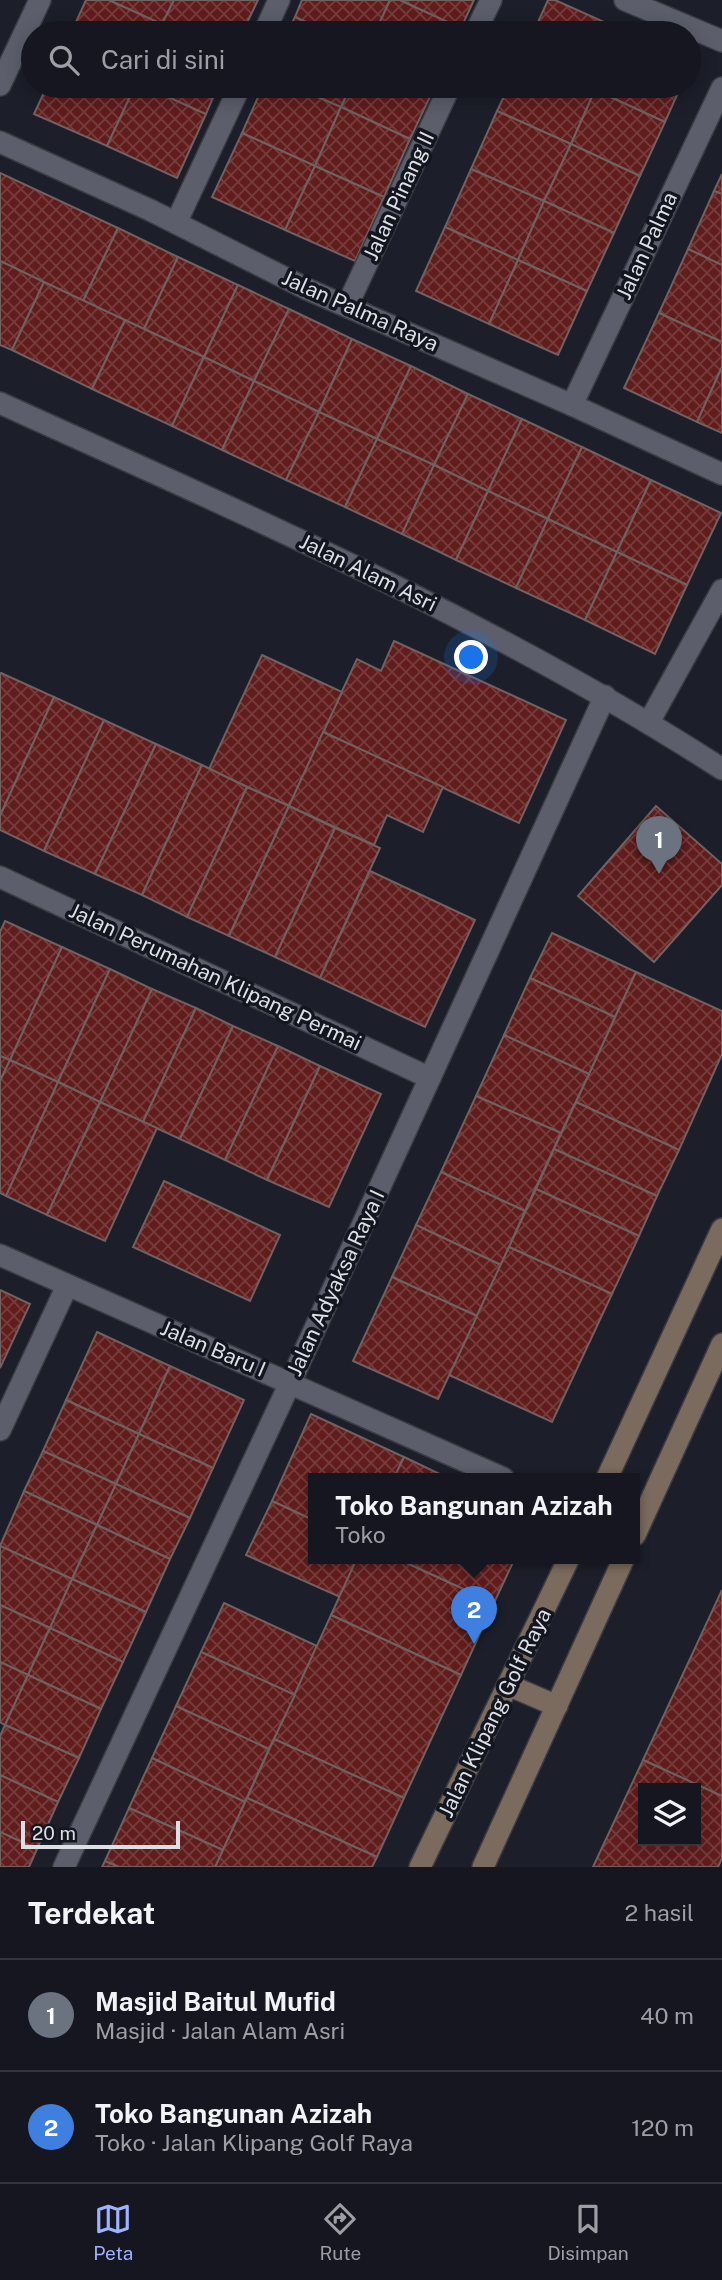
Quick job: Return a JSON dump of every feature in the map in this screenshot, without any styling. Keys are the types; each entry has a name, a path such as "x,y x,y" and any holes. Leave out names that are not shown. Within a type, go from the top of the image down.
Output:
{"main road":[{"path":"609,1473 722,1229"},
{"path":"640,1524 722,1344"},
{"name":"Jalan Klipang Golf Raya","path":"420,1867 566,1564"},
{"path":"483,1867 621,1564"},
{"path":"508,1685 557,1706"}],"street":[{"path":"30,21 40,0"},
{"path":"269,21 279,0"},
{"path":"481,21 491,0"},
{"path":"625,0 675,21"},
{"path":"701,32 722,41"},
{"path":"0,85 21,40"},
{"name":"Jalan Palma","path":"572,405 722,88"},
{"path":"176,223 234,98"},
{"name":"Jalan Pinang II","path":"347,306 444,98"},
{"name":"Jalan Palma Raya","path":"0,142 176,223 309,290 722,474"},
{"name":"Jalan Alam Asri","path":"0,403 334,555 605,696 722,769"},
{"path":"649,722 722,590"},
{"name":"Jalan Adyaksa Raya I","path":"64,1867 290,1383 605,696"},
{"name":"Jalan Perumahan Klipang Permai","path":"0,877 430,1078"},
{"name":"Jalan Baru I","path":"0,1255 492,1473"},
{"path":"0,1430 67,1286"}],"building":[{"path":"86,0 109,0 155,21 76,21"},
{"path":"109,0 174,0 164,21 155,21"},
{"path":"174,0 258,0 248,21 164,21"},
{"path":"302,0 390,0 380,21 304,21 295,17"},
{"path":"390,0 400,0 446,21 380,21"},
{"path":"400,0 474,0 464,21 446,21"},
{"path":"548,0 555,0 602,21 538,21"},
{"path":"41,98 129,98 107,146 34,114"},
{"path":"129,98 171,98 206,114 177,178 107,146"},
{"path":"171,98 213,98 206,114"},
{"path":"258,98 320,98 341,107 315,166 242,133"},
{"path":"320,98 345,98 341,107"},
{"path":"345,98 429,98 410,139 341,107"},
{"path":"503,98 591,98 571,144 497,111"},
{"path":"591,98 612,98 665,122 640,176 571,144"},
{"path":"612,98 676,98 665,122"},
{"path":"341,107 410,139 384,197 315,166"},
{"path":"497,111 571,144 544,201 471,169"},
{"path":"242,133 315,166 285,230 212,197"},
{"path":"571,144 640,176 614,233 544,201"},
{"path":"315,166 384,197 355,261 285,230"},
{"path":"471,169 544,201 518,260 445,227"},
{"path":"0,173 118,228 83,301 0,261"},
{"path":"722,174 722,194 714,191"},
{"path":"714,191 722,194 722,265 688,249"},
{"path":"544,201 614,233 587,291 518,260"},
{"path":"445,227 518,260 489,324 416,291"},
{"path":"118,228 178,257 144,329 83,301"},
{"path":"688,249 722,265 722,342 659,313"},
{"path":"178,257 238,285 204,357 144,329"},
{"path":"518,260 587,291 558,355 489,324"},
{"path":"0,261 44,282 12,350 0,345"},
{"path":"44,282 125,320 92,389 12,350"},
{"path":"238,285 289,309 254,381 204,357"},
{"path":"289,309 352,339 319,412 254,381"},
{"path":"659,313 722,342 722,367 697,422 624,388"},
{"path":"125,320 204,357 172,426 92,389"},
{"path":"352,339 411,366 377,439 319,412"},
{"path":"204,357 254,381 222,450 172,426"},
{"path":"411,366 468,394 434,465 377,439"},
{"path":"722,367 722,433 697,422"},
{"path":"254,381 319,412 286,480 222,450"},
{"path":"468,394 522,419 488,491 434,465"},
{"path":"319,412 377,439 345,507 286,480"},
{"path":"522,419 582,447 548,519 488,491"},
{"path":"377,439 434,465 402,534 345,507"},
{"path":"582,447 651,480 617,552 548,519"},
{"path":"434,465 488,491 456,560 402,534"},
{"path":"651,480 721,513 687,585 617,552"},
{"path":"488,491 548,519 516,588 456,560"},
{"path":"548,519 617,552 585,620 516,588"},
{"path":"617,552 687,585 655,654 585,620"},
{"path":"394,641 566,720 519,823 323,732 357,659 381,671"},
{"path":"262,655 342,692 289,806 209,769"},
{"path":"0,674 54,697 0,816"},
{"path":"54,697 104,720 44,851 0,830 0,816"},
{"path":"104,720 156,744 95,874 44,851"},
{"path":"323,732 443,787 423,832 387,815 374,845 289,806"},
{"path":"156,744 202,765 142,895 95,874"},
{"path":"202,765 247,787 187,917 142,895"},
{"path":"247,787 289,806 229,936 187,917"},
{"path":"289,806 335,828 275,957 229,936"},
{"path":"656,806 722,864 722,885 654,962 578,896"},
{"path":"335,828 380,848 320,978 275,957"},
{"path":"370,871 475,920 425,1027 320,978"},
{"path":"5,921 62,947 10,1060 0,1056 0,932"},
{"path":"552,933 636,972 615,1017 530,978"},
{"path":"62,947 110,969 58,1082 10,1060"},
{"path":"110,969 152,989 100,1102 58,1082"},
{"path":"636,972 722,1011 722,1054 679,1150 576,1102"},
{"path":"530,978 615,1017 589,1074 504,1035"},
{"path":"152,989 196,1008 143,1122 100,1102"},
{"path":"196,1008 233,1026 180,1139 143,1122"},
{"path":"233,1026 278,1046 225,1160 180,1139"},
{"path":"504,1035 589,1074 561,1133 476,1096"},
{"path":"278,1046 320,1066 267,1180 225,1160"},
{"path":"0,1056 10,1060 0,1081"},
{"path":"10,1060 58,1082 6,1196 0,1193 0,1081"},
{"path":"320,1066 381,1094 329,1207 267,1180"},
{"path":"58,1082 100,1102 47,1215 6,1196"},
{"path":"476,1096 561,1133 525,1211 441,1172"},
{"path":"100,1102 157,1128 105,1241 47,1215"},
{"path":"576,1102 679,1150 657,1196 554,1149"},
{"path":"554,1149 657,1196 639,1236 536,1189"},
{"path":"441,1172 525,1211 501,1265 416,1225"},
{"path":"164,1181 280,1235 250,1301 133,1247"},
{"path":"536,1189 639,1236 612,1294 509,1247"},
{"path":"416,1225 501,1265 477,1316 392,1277"},
{"path":"509,1247 612,1294 552,1422 449,1375"},
{"path":"392,1277 477,1316 438,1399 353,1361"},
{"path":"0,1290 30,1304 0,1368"},
{"path":"97,1332 170,1366 139,1434 66,1400"},
{"path":"170,1366 244,1400 213,1468 139,1434"},
{"path":"66,1400 139,1434 116,1484 43,1451"},
{"path":"311,1414 404,1457 396,1473 308,1473 308,1518 272,1501"},
{"path":"139,1434 213,1468 190,1518 116,1484"},
{"path":"43,1451 116,1484 97,1525 24,1491"},
{"path":"404,1457 438,1473 396,1473"},
{"path":"116,1484 190,1518 170,1559 97,1525"},
{"path":"24,1491 97,1525 72,1579 0,1546"},
{"path":"272,1501 308,1518 308,1564 354,1564 340,1597 246,1555"},
{"path":"97,1525 170,1559 146,1612 72,1579"},
{"path":"0,1546 72,1579 50,1628 0,1605"},
{"path":"354,1564 409,1564 494,1603 461,1675 331,1615"},
{"path":"409,1564 512,1564 494,1603"},
{"path":"72,1579 146,1612 123,1662 50,1628"},
{"path":"722,1590 722,1796 701,1786 701,1783 693,1783 643,1760"},
{"path":"224,1603 317,1646 295,1695 201,1652"},
{"path":"0,1605 50,1628 28,1675 0,1662"},
{"path":"331,1615 461,1675 404,1798 274,1739"},
{"path":"50,1628 123,1662 101,1709 28,1675"},
{"path":"201,1652 295,1695 269,1749 176,1706"},
{"path":"0,1662 28,1675 5,1725 0,1722"},
{"path":"28,1675 101,1709 79,1758 5,1725"},
{"path":"176,1706 269,1749 245,1802 152,1758"},
{"path":"5,1725 79,1758 58,1802 0,1775 0,1736"},
{"path":"274,1739 404,1798 377,1857 247,1798"},
{"path":"152,1758 245,1802 223,1850 129,1808"},
{"path":"643,1760 693,1783 638,1783 638,1846 701,1846 701,1786 722,1796 722,1858 718,1867 593,1867"},
{"path":"0,1775 58,1802 37,1849 0,1832"},
{"path":"247,1798 377,1857 372,1867 215,1867"},
{"path":"129,1808 223,1850 215,1867 119,1867 105,1861"},
{"path":"0,1832 37,1849 29,1867 0,1867"},
{"path":"105,1861 119,1867 102,1867"}],"place":[{"name":"Masjid Baitul Mufid","path":"659,874"},
{"name":"Toko Bangunan Azizah","path":"474,1644"}]}
